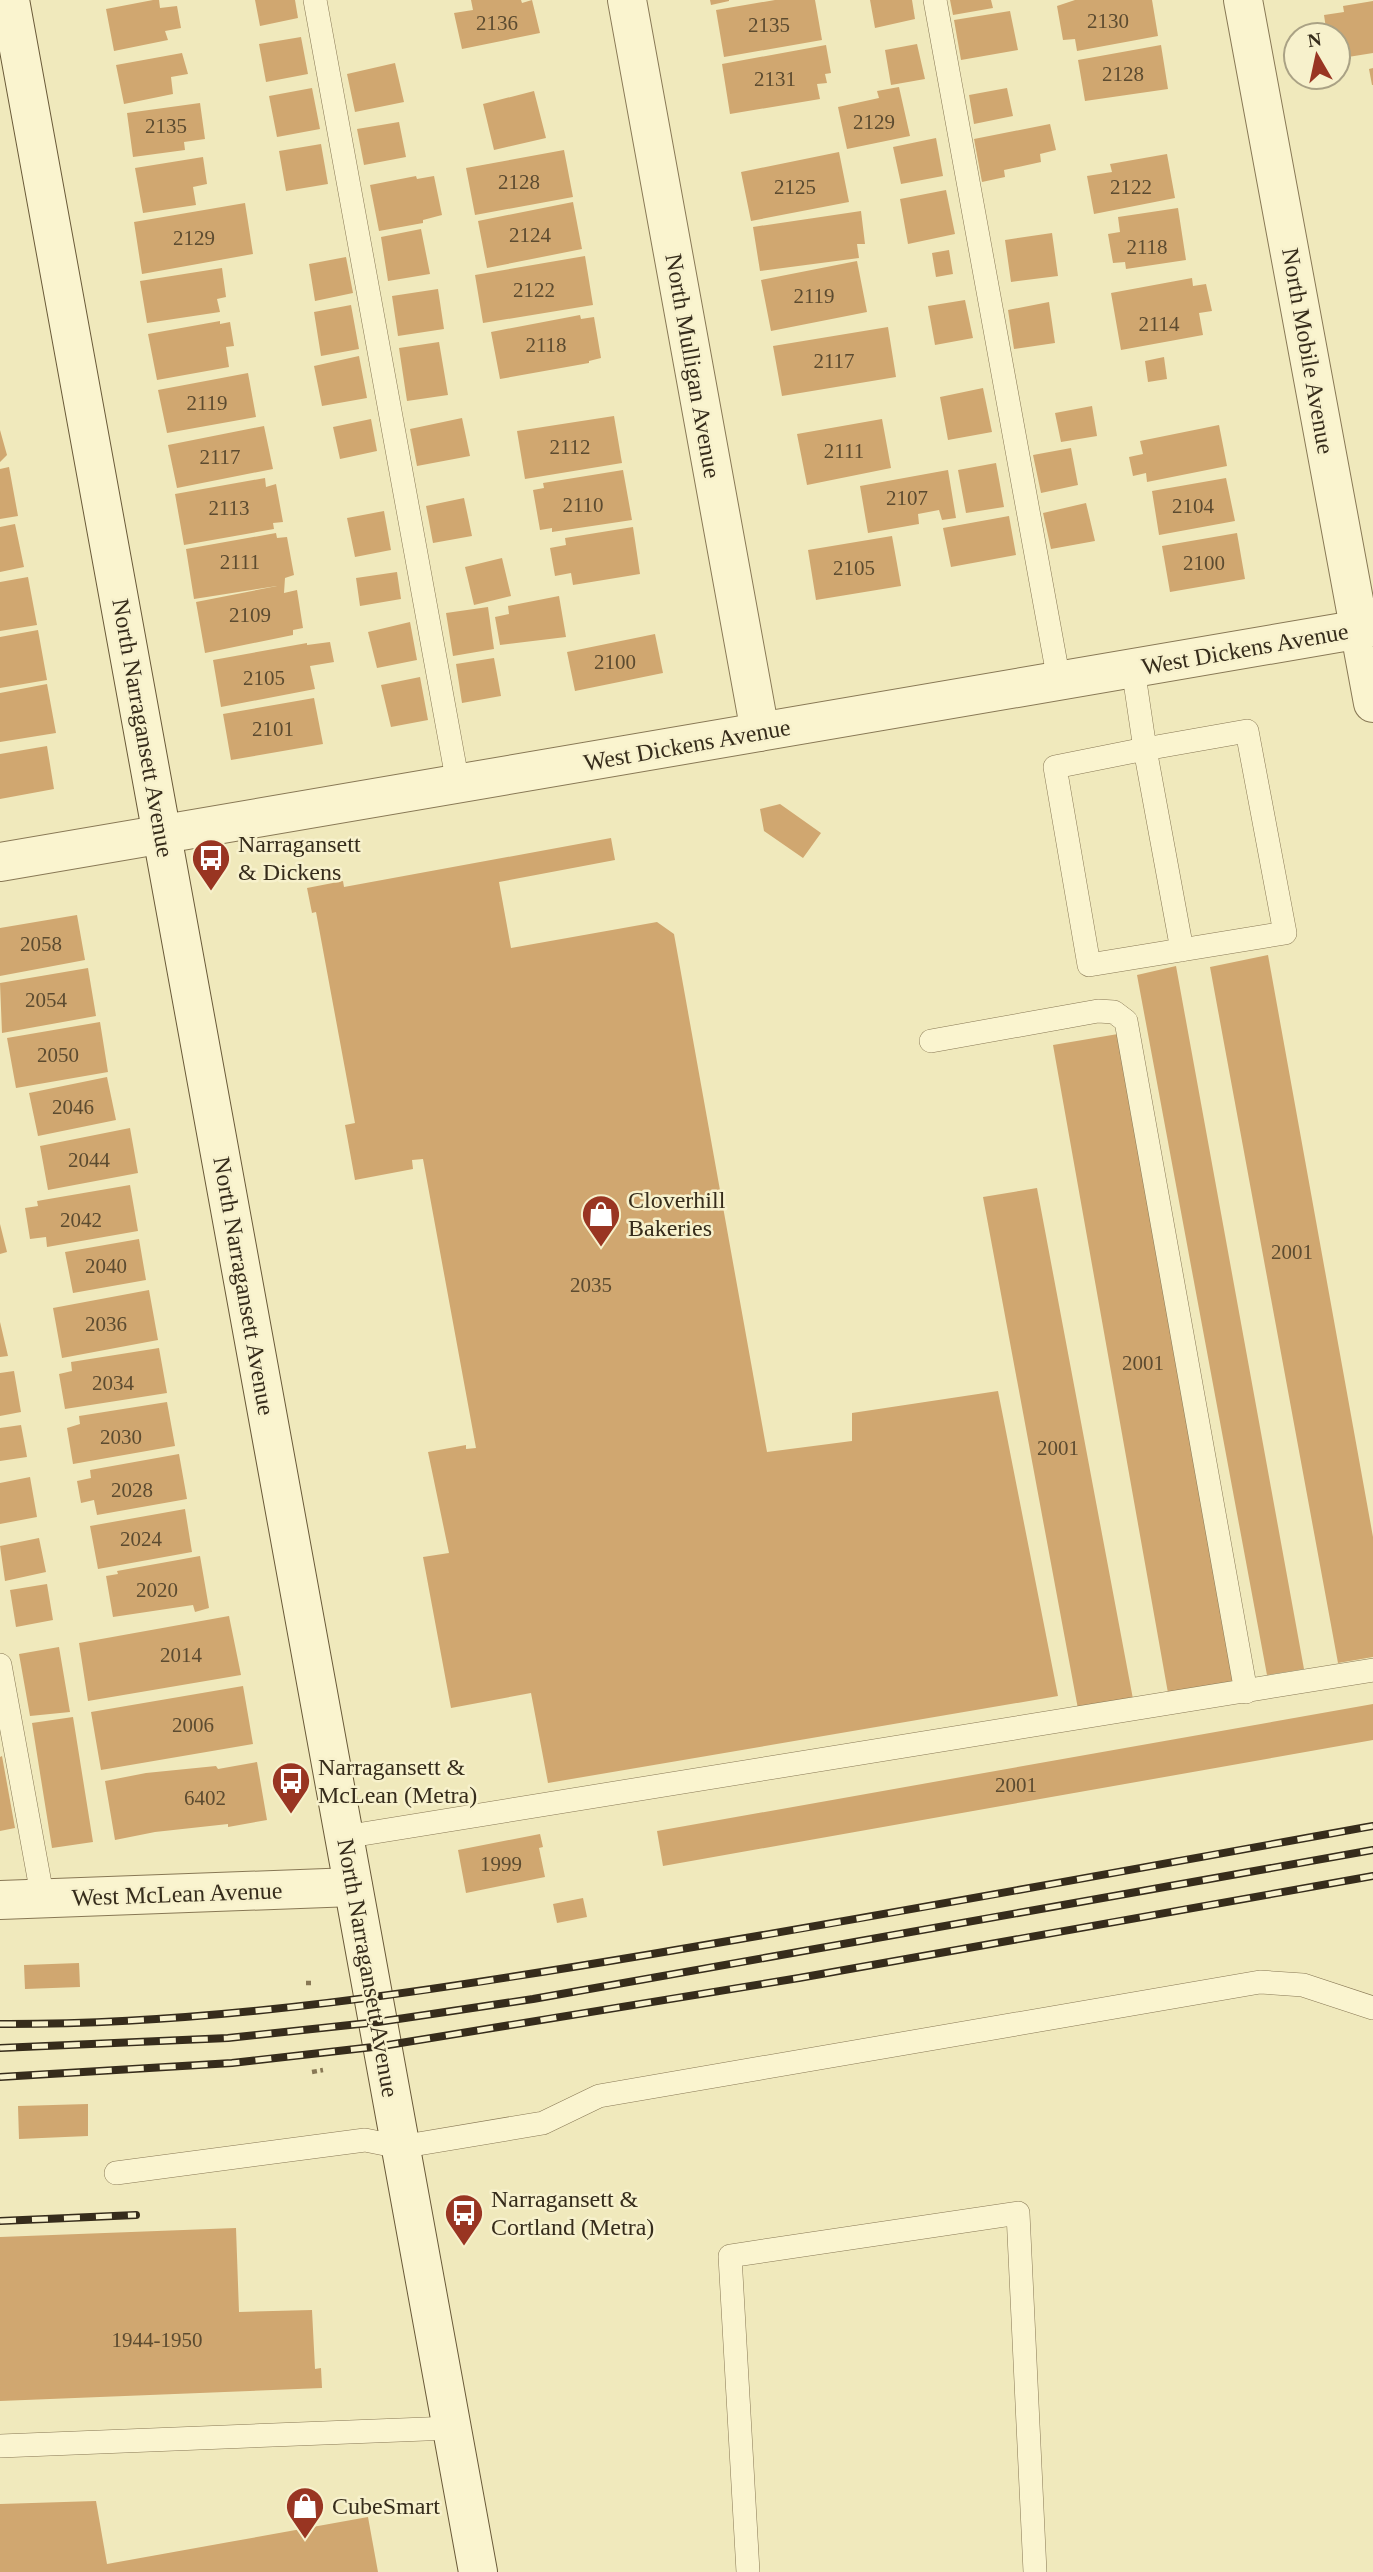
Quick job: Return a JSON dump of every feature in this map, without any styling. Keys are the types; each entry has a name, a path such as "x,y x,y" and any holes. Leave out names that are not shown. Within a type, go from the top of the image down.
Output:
{"street":[{"name":"North Narragansett Avenue","path":"10,0 478,2572"},
{"name":"North Mulligan Avenue","path":"626,0 760,732"},
{"name":"North Mobile Avenue","path":"1243,0 1366,628 1373,703"},
{"name":"West Dickens Avenue","path":"0,862 1366,628"},
{"name":"West McLean Avenue","path":"0,1900 353,1887"}],"lane":[{"path":"315,0 458,784"},
{"path":"935,0 1059,681"},
{"path":"1133,668 1182,950"},
{"path":"1247,731 1285,933 1090,965 1055,767 1145,749 1247,731"},
{"path":"931,1041 1098,1011 1114,1012 1126,1021 1246,1692"},
{"path":"0,1665 43,1900"},
{"path":"344,1837 1373,1670"},
{"path":"116,2174 365,2140 400,2147 543,2123 599,2095 1260,1982 1303,1985 1373,2008"},
{"path":"748,2572 730,2256 1018,2213 1035,2572"},
{"path":"0,2446 451,2428"}],"path":[{"path":"312,2072 323,2070"}],"building":[{"path":"159,0 160,8 177,6 181,28 165,31 168,40 114,51 106,9"},
{"path":"255,0 295,0 298,18 260,26"},
{"path":"471,0 521,0 522,3 532,0 540,33 462,49 454,13 473,10"},
{"path":"710,0 729,0 729,1 711,5"},
{"path":"775,0 815,0 822,40 724,57 716,10"},
{"path":"870,0 912,0 915,19 875,28"},
{"path":"950,0 991,0 993,8 953,15"},
{"path":"1075,0 1152,0 1158,36 1077,51 1075,39 1063,40 1057,6"},
{"path":"1373,1 1373,53 1352,56 1352,21 1325,21 1324,15 1344,12 1343,6"},
{"path":"1010,11 1018,50 961,60 954,20"},
{"path":"301,37 308,74 266,82 259,44"},
{"path":"917,44 925,79 891,85 885,50"},
{"path":"826,45 831,73 825,74 827,83 817,84 820,99 730,114 722,64"},
{"path":"1161,45 1168,89 1085,101 1078,60"},
{"path":"182,53 188,74 171,77 173,94 124,104 116,65"},
{"path":"395,63 404,102 355,112 347,74"},
{"path":"1373,68 1373,85 1372,85 1369,69"},
{"path":"899,87 910,136 847,149 838,107 879,98 877,91"},
{"path":"312,88 320,129 277,137 269,96"},
{"path":"1007,88 1013,116 974,124 969,95"},
{"path":"534,91 546,138 494,150 483,104"},
{"path":"200,103 205,139 184,142 185,150 133,157 127,113"},
{"path":"399,122 406,157 364,165 357,129"},
{"path":"1050,124 1056,150 1040,154 1041,162 1004,170 1005,177 982,182 974,139"},
{"path":"936,138 943,176 901,184 893,147"},
{"path":"321,144 328,184 286,191 279,151"},
{"path":"564,150 573,197 475,215 466,168"},
{"path":"839,152 849,202 751,221 741,172"},
{"path":"1167,154 1175,198 1094,214 1087,176 1112,172 1110,164"},
{"path":"203,157 207,184 193,187 196,205 143,213 135,168"},
{"path":"416,176 417,179 434,176 442,215 423,220 423,223 379,231 370,185"},
{"path":"946,190 955,234 908,244 900,199"},
{"path":"573,202 582,249 487,268 478,221"},
{"path":"245,203 253,254 142,274 134,222"},
{"path":"1178,208 1186,260 1126,269 1125,262 1113,263 1108,234 1120,232 1118,217"},
{"path":"861,211 865,244 857,244 859,258 760,271 753,227"},
{"path":"421,229 430,274 388,281 381,237"},
{"path":"1052,233 1058,276 1011,282 1005,240"},
{"path":"949,250 953,274 936,277 932,253"},
{"path":"585,256 593,305 483,323 475,275"},
{"path":"346,257 353,293 315,301 309,264"},
{"path":"857,261 867,312 771,331 761,280"},
{"path":"222,268 226,297 217,299 220,312 147,323 140,281"},
{"path":"1192,278 1193,286 1206,284 1212,311 1199,313 1203,335 1121,350 1111,293"},
{"path":"438,289 444,329 398,336 392,296"},
{"path":"965,300 973,338 935,345 928,306"},
{"path":"1049,302 1055,343 1014,349 1008,310"},
{"path":"351,305 359,349 321,356 314,312"},
{"path":"580,315 581,319 594,317 601,358 589,363 500,379 491,332"},
{"path":"220,321 220,324 230,322 234,346 226,347 229,367 157,380 148,334"},
{"path":"888,327 896,377 782,396 773,346"},
{"path":"439,342 448,395 407,401 399,348"},
{"path":"359,356 367,398 322,406 314,366"},
{"path":"1164,357 1167,379 1148,382 1145,361"},
{"path":"248,373 256,417 167,433 158,390"},
{"path":"983,388 992,432 948,440 940,397"},
{"path":"1092,406 1097,436 1061,442 1055,413"},
{"path":"614,416 622,463 525,479 517,431"},
{"path":"462,418 470,456 417,466 410,429"},
{"path":"371,419 377,451 340,459 333,427"},
{"path":"882,419 891,468 807,485 797,434"},
{"path":"1219,425 1227,466 1147,482 1146,473 1133,476 1129,457 1143,454 1140,441"},
{"path":"264,426 273,469 177,488 168,445"},
{"path":"0,430 7,455 0,462"},
{"path":"1071,448 1078,485 1041,493 1033,455"},
{"path":"996,463 1004,507 966,513 958,470"},
{"path":"9,467 18,516 0,519 0,469"},
{"path":"623,470 632,520 552,532 552,528 540,530 533,490 544,488 543,483"},
{"path":"948,470 956,518 942,520 939,510 918,514 919,524 868,533 860,486"},
{"path":"265,478 266,487 276,484 283,522 273,523 274,529 184,545 175,494"},
{"path":"1226,478 1235,521 1159,535 1152,491"},
{"path":"464,498 472,536 433,543 426,506"},
{"path":"1086,503 1095,541 1051,549 1043,513"},
{"path":"384,511 391,550 355,557 347,518"},
{"path":"1009,516 1016,555 951,567 943,528"},
{"path":"15,524 24,567 0,572 0,527"},
{"path":"633,527 640,574 573,585 571,573 555,576 550,548 566,545 565,538"},
{"path":"276,533 277,538 287,537 294,575 285,578 284,593 297,590 303,628 293,630 293,635 205,653 196,602 277,586 194,599 186,549"},
{"path":"1237,533 1245,579 1170,592 1162,546"},
{"path":"892,536 901,586 816,600 808,550"},
{"path":"502,558 511,596 474,605 465,567"},
{"path":"397,572 401,599 360,606 356,578"},
{"path":"28,577 37,625 0,631 0,582"},
{"path":"559,596 566,637 500,645 495,617 509,614 508,606"},
{"path":"488,607 494,649 453,656 446,613"},
{"path":"410,622 417,660 377,668 368,632"},
{"path":"38,630 47,680 0,688 0,637"},
{"path":"655,634 663,673 575,691 567,652"},
{"path":"330,642 334,662 310,666 315,689 221,707 213,660 307,643"},
{"path":"494,658 501,696 462,703 456,664"},
{"path":"420,677 428,720 391,727 381,685"},
{"path":"47,684 56,733 0,742 0,693"},
{"path":"314,698 323,744 231,760 223,714"},
{"path":"47,746 54,789 0,799 0,754"},
{"path":"780,804 821,833 803,858 764,831 760,809"},
{"path":"611,838 615,860 499,882 511,948 657,922 674,934 767,1452 852,1441 852,1413 998,1391 1058,1696 548,1783 531,1693 451,1708 423,1557 449,1553 428,1452 466,1445 466,1449 476,1448 423,1159 412,1160 413,1169 355,1180 345,1125 355,1123 316,912 312,913 307,888 343,881 344,887"},
{"path":"77,915 85,960 0,976 0,928"},
{"path":"1268,955 1373,1537 1373,1657 1338,1663 1210,967"},
{"path":"1176,966 1304,1669 1267,1675 1137,975"},
{"path":"88,968 96,1016 2,1033 0,983"},
{"path":"100,1022 108,1072 16,1088 7,1038"},
{"path":"1118,1034 1233,1681 1168,1693 1053,1045"},
{"path":"107,1077 116,1120 38,1136 29,1093"},
{"path":"130,1128 138,1173 48,1190 40,1146"},
{"path":"130,1185 138,1231 47,1247 46,1237 30,1239 25,1208 38,1206 37,1201"},
{"path":"1037,1188 1133,1699 1078,1709 983,1197"},
{"path":"0,1224 7,1252 0,1254"},
{"path":"139,1239 146,1280 73,1293 65,1252"},
{"path":"149,1290 158,1340 62,1358 53,1308"},
{"path":"0,1322 8,1356 0,1357"},
{"path":"159,1348 167,1393 65,1409 59,1374 72,1371 71,1362"},
{"path":"14,1371 21,1412 0,1416 0,1373"},
{"path":"167,1402 175,1446 73,1464 67,1428 80,1424 79,1416"},
{"path":"21,1425 27,1457 0,1461 0,1428"},
{"path":"179,1454 187,1499 97,1515 94,1500 81,1503 77,1481 91,1478 90,1470"},
{"path":"30,1477 37,1517 0,1524 0,1483"},
{"path":"185,1509 192,1552 98,1569 90,1526"},
{"path":"39,1538 46,1572 5,1581 0,1546"},
{"path":"200,1556 209,1608 195,1612 193,1605 113,1617 106,1576 118,1574 117,1571"},
{"path":"47,1584 53,1620 16,1627 10,1590"},
{"path":"229,1616 241,1675 88,1701 79,1643"},
{"path":"59,1647 70,1712 30,1716 19,1654"},
{"path":"243,1686 253,1744 101,1770 91,1712"},
{"path":"1373,1704 1373,1740 663,1866 657,1831"},
{"path":"73,1717 93,1842 52,1848 32,1723"},
{"path":"2,1756 15,1828 0,1831 0,1757"},
{"path":"257,1762 267,1820 228,1827 228,1824 155,1832 115,1840 105,1781 146,1773 216,1766 218,1769"},
{"path":"540,1834 543,1847 539,1848 545,1877 466,1893 458,1850"},
{"path":"583,1898 587,1917 557,1923 553,1904"},
{"path":"79,1963 80,1987 25,1989 24,1965"},
{"path":"88,2104 88,2136 19,2139 18,2106"},
{"path":"236,2228 239,2312 312,2310 315,2369 321,2368 322,2388 0,2401 0,2237"},
{"name":"CubeSmart","path":"96,2501 107,2564 368,2517 378,2572 0,2572 0,2504"}],"railway":[{"path":"0,2024 164,2019 409,1992 742,1939 1373,1826"},
{"path":"0,2048 228,2038 378,2022 533,1999 1373,1850"},
{"path":"0,2077 232,2063 382,2046 799,1978 1373,1876"},
{"path":"0,2221 136,2215"}],"place":[{"name":"Narragansett & Dickens","path":"211,892"},
{"name":"Cloverhill Bakeries","path":"601,1248"},
{"name":"Narragansett & McLean (Metra)","path":"291,1815"},
{"name":"Narragansett & Cortland (Metra)","path":"464,2247"},
{"name":"CubeSmart","path":"305,2540"}]}
